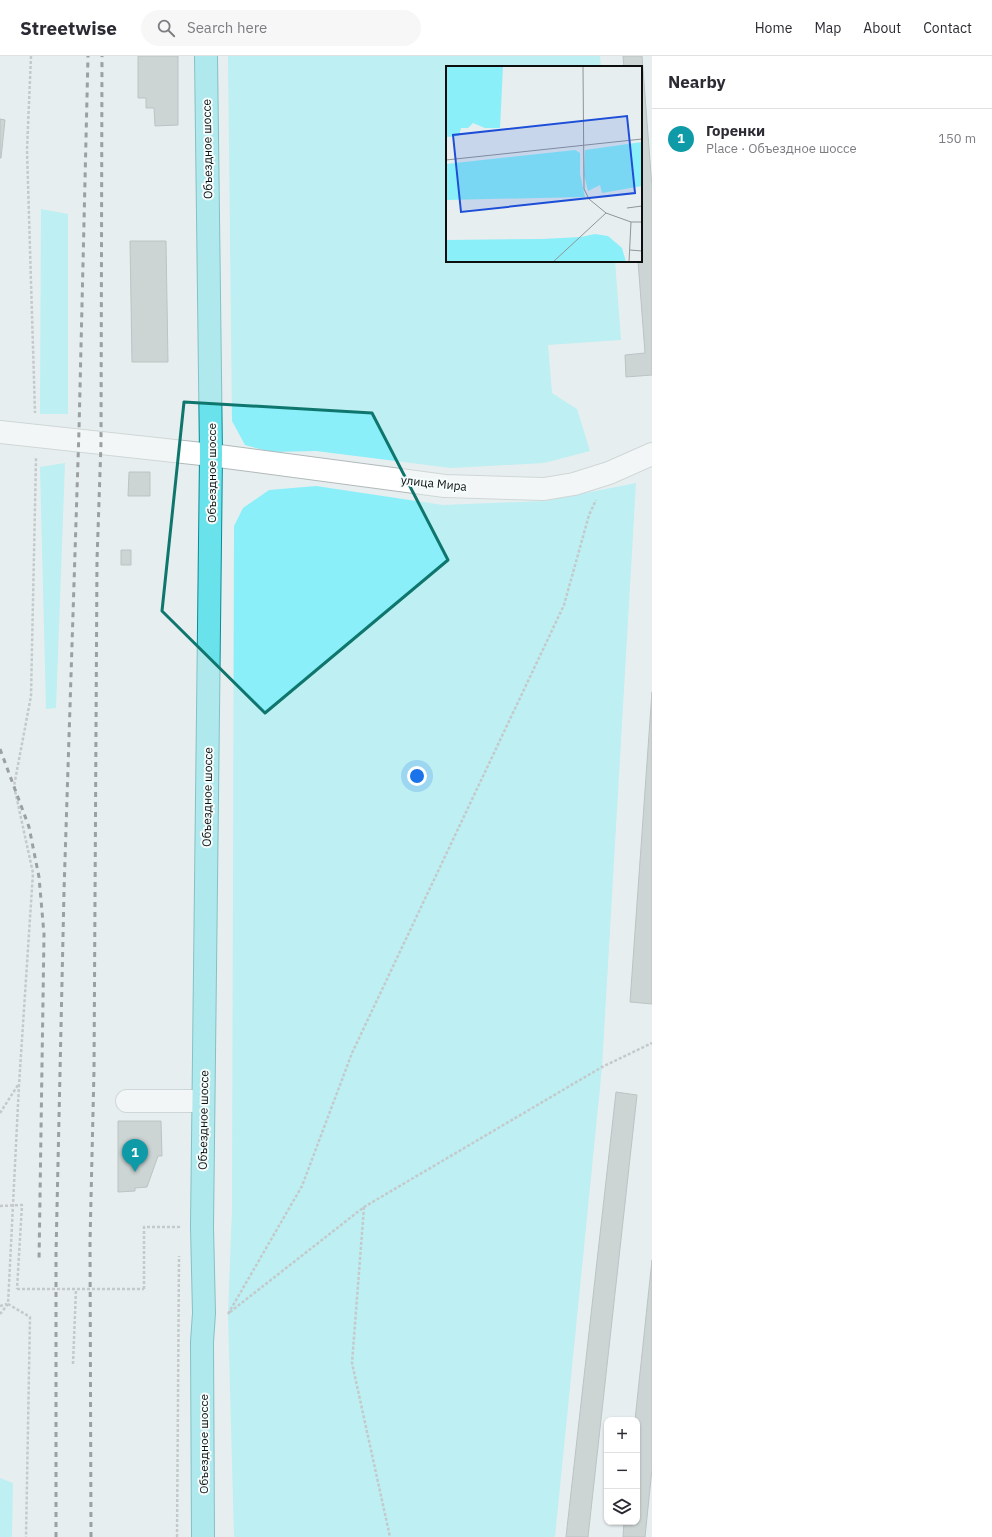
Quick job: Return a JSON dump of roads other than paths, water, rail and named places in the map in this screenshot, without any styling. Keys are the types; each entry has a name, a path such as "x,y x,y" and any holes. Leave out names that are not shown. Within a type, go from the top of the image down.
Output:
{"main road":[{"name":"Объездное шоссе","path":"203,1537 202,1342 204,1313 202,1227 211,455 206,56"}],"street":[{"name":"улица Мира","path":"0,432 211,455 445,486 544,489 574,484 609,474 652,454"},
{"path":"127,1101 203,1101"}],"railway":[{"path":"56,1537 56,1254 64,891 79,430 88,56"},
{"path":"91,1537 90,1242 94,1070 97,560 101,443 102,56"},
{"path":"0,749 29,827 39,877 44,934 39,1262"}],"place":[{"name":"Горенки","path":"135,1172"}]}
